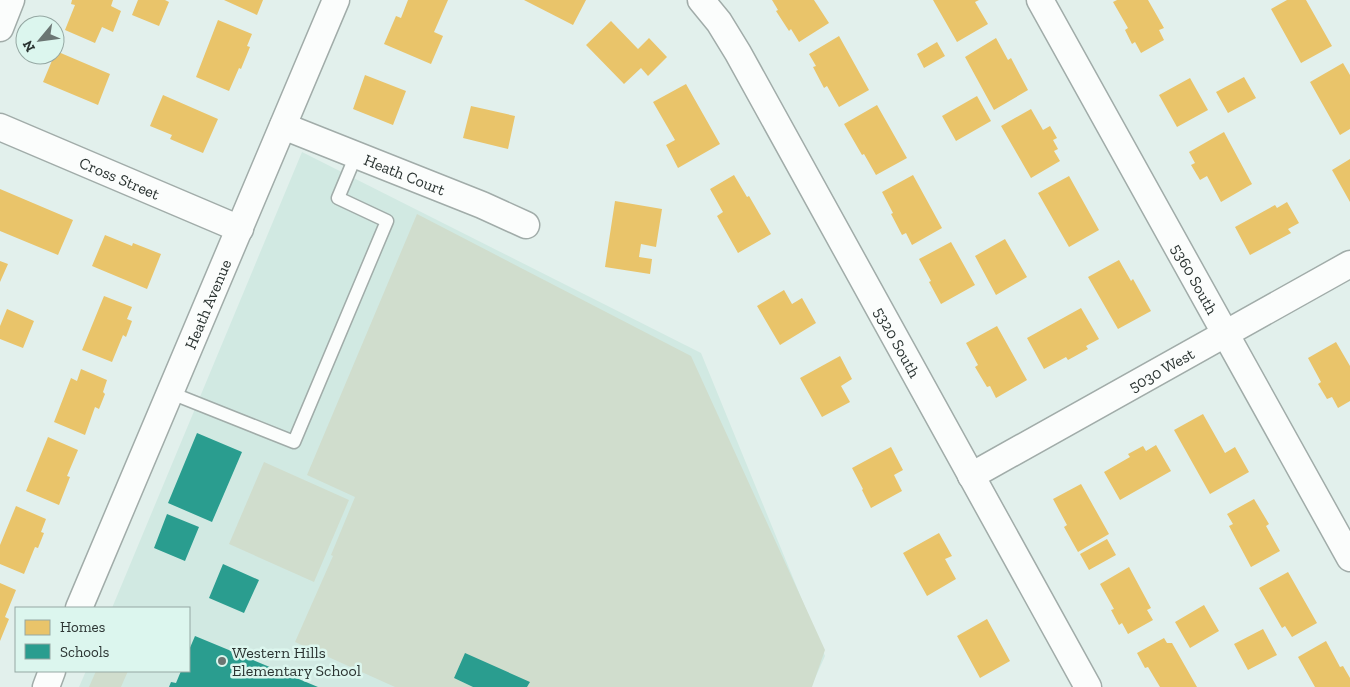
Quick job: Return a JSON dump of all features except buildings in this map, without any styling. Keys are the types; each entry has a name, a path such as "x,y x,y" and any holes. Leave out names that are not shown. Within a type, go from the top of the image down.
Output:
{"street":[{"path":"0,28 12,0"},
{"name":"Heath Avenue","path":"79,607 336,0"},
{"name":"5320 South","path":"701,0 719,22 738,53 1088,687"},
{"name":"5360 South","path":"1040,0 1350,558"},
{"name":"Heath Court","path":"283,126 526,225"},
{"name":"Cross Street","path":"0,127 240,229"},
{"name":"5030 West","path":"972,476 1350,264"},
{"path":"46,687 52,672"}],"lane":[{"path":"171,393 294,442 386,221 338,198 356,155"}],"shaded area":[{"path":"302,152 701,353 825,656 811,687 79,687 86,672 190,672 190,607 112,607"},
{"path":"417,214 691,356 825,650 812,687 527,687 529,684 465,655 454,678 473,687 395,687 295,642 333,556 331,555 355,497 307,475"},
{"path":"264,462 349,500 314,582 229,544"},
{"path":"96,672 128,672 121,687 89,687"}],"place":[{"name":"Western Hills Elementary School","path":"222,661"}]}
